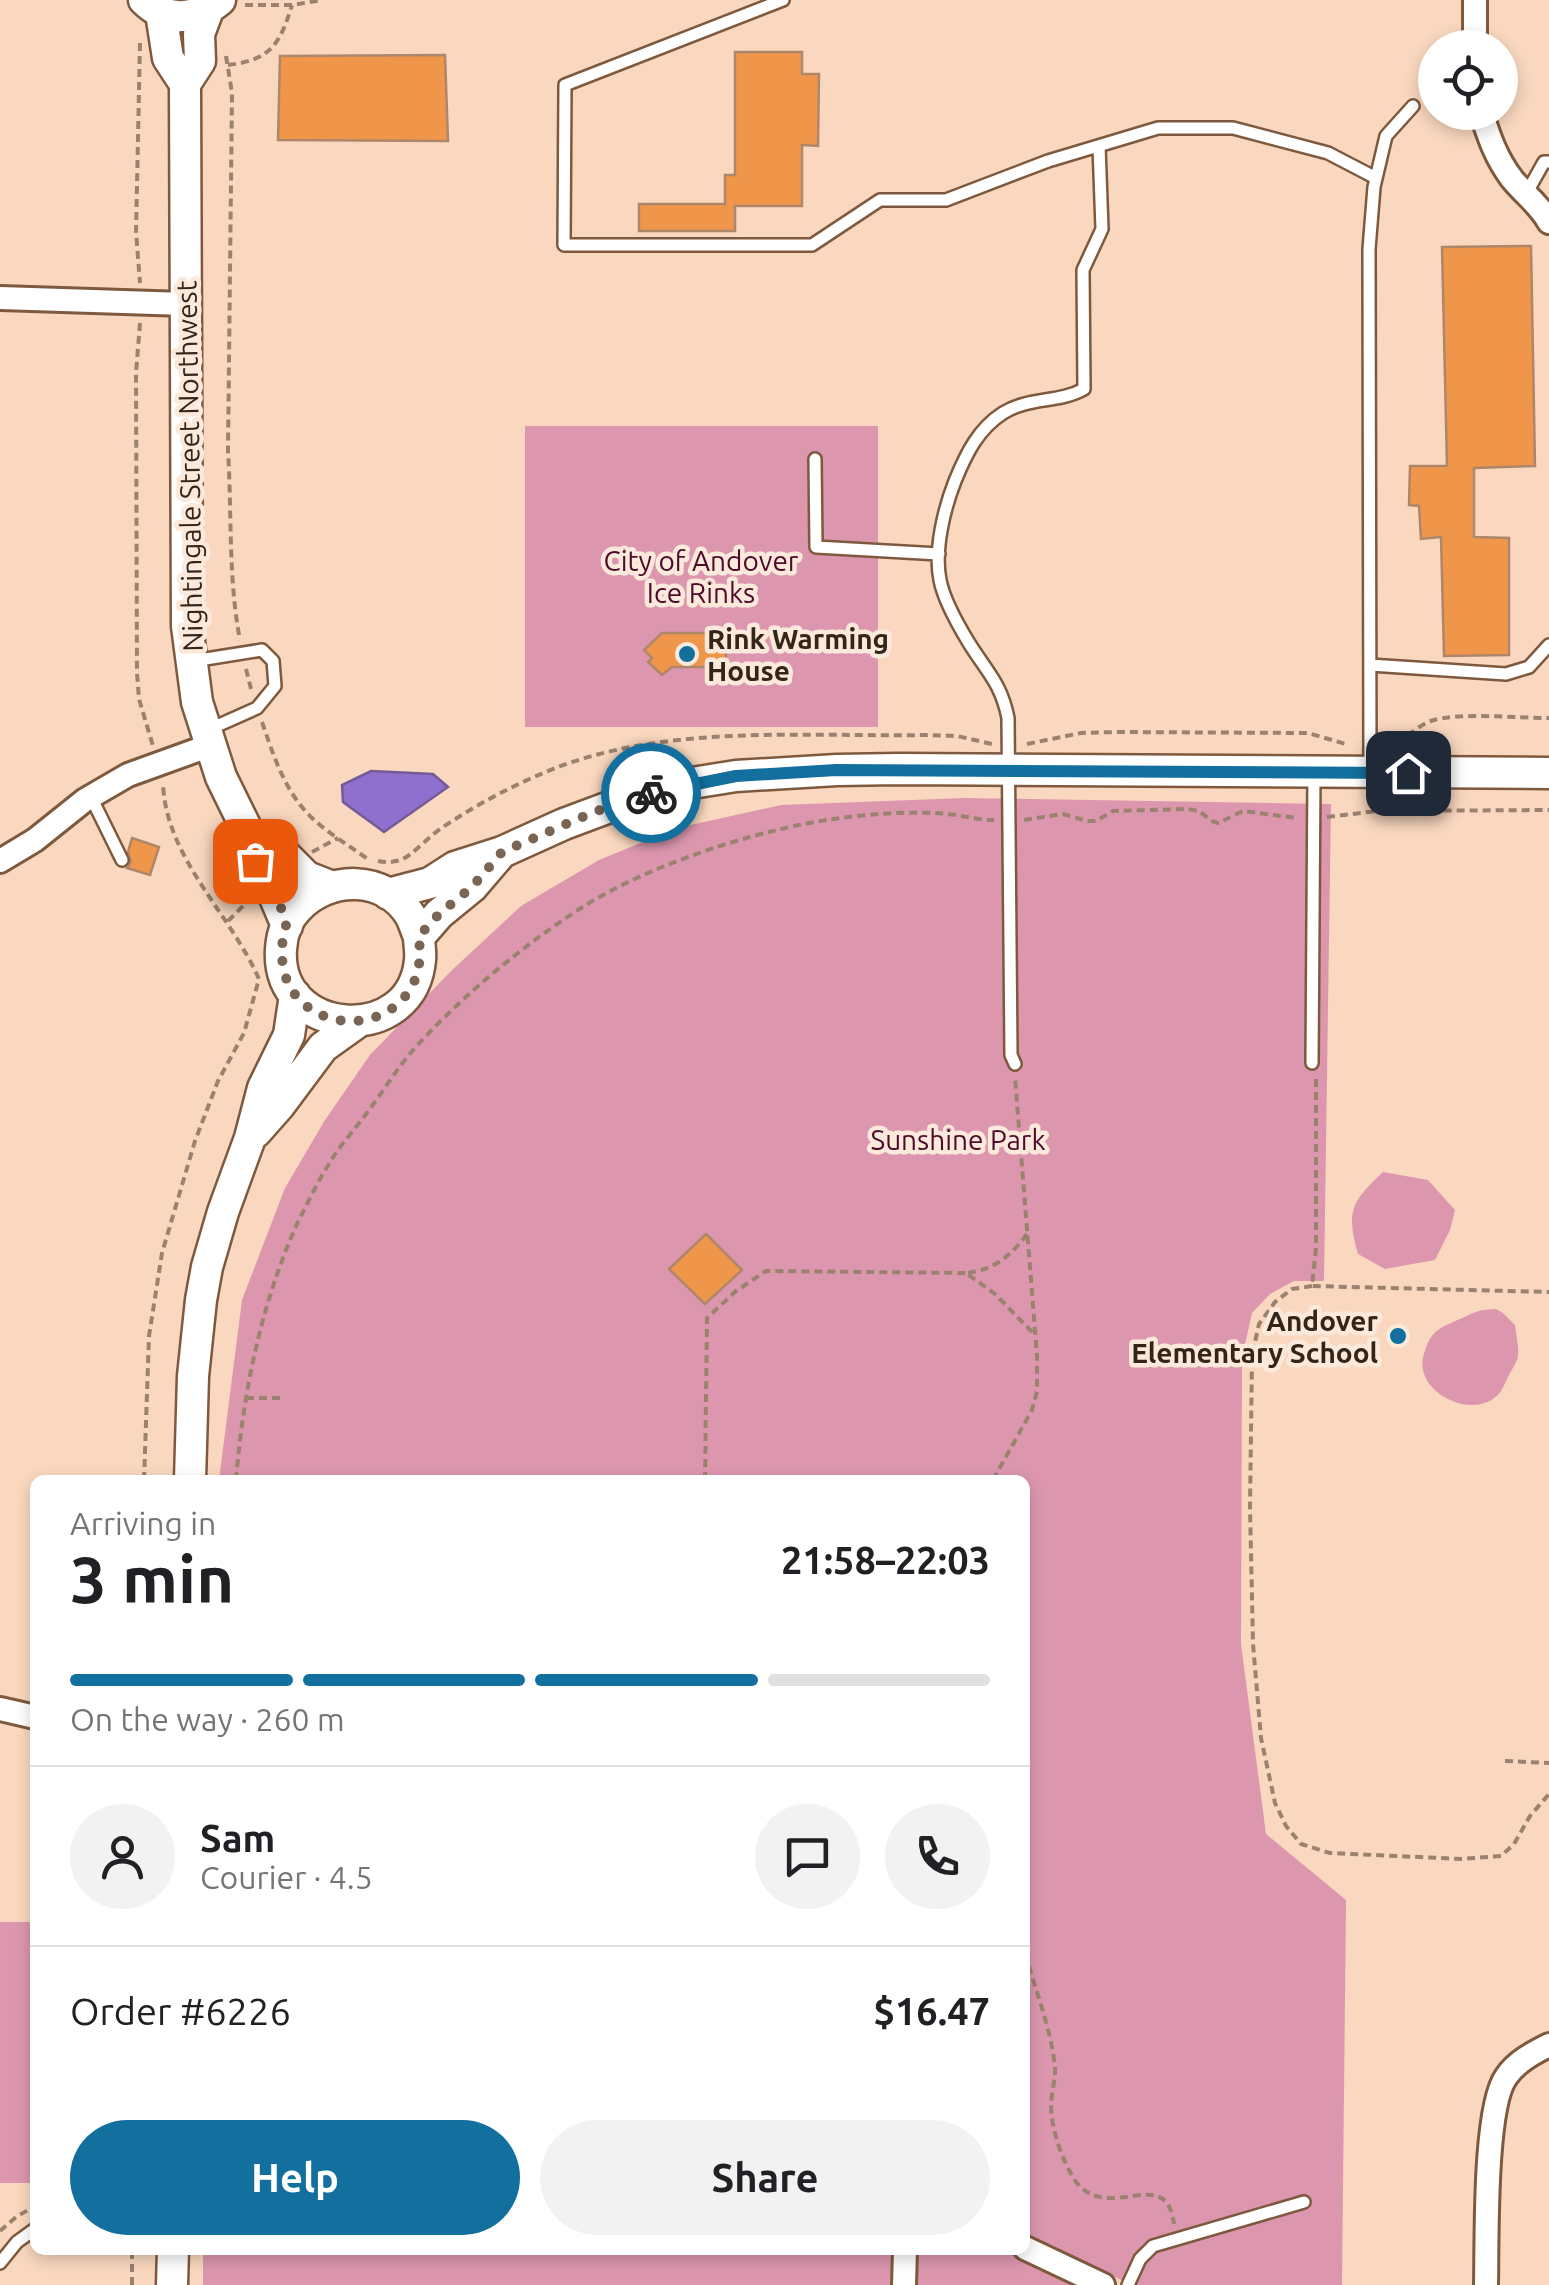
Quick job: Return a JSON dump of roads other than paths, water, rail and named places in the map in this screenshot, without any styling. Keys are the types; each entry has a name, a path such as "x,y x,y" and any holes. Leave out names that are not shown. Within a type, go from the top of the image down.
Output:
{"street":[{"path":"1474,30 1475,0"},
{"name":"Nightingale Street Northwest","path":"152,6 177,17 193,16 221,5"},
{"name":"Nightingale Street Northwest","path":"221,5 199,34 200,61 186,84 187,626 197,702 208,738 221,777 250,838 255,861 287,926"},
{"name":"Nightingale Street Northwest","path":"152,6 168,58 186,84"},
{"path":"1486,130 1492,149 1512,180 1549,222"},
{"path":"0,298 186,304"},
{"path":"0,862 90,797 208,738"},
{"path":"388,894 430,884 455,866 502,852 640,796 692,783 785,772 1549,773"},
{"path":"250,838 282,852 307,878 330,886"},
{"path":"419,936 472,887 502,852"},
{"path":"352,883 388,894 410,915 419,936 420,960 414,983 400,1002 381,1016 358,1022 335,1020 313,1012 295,996 285,976 281,954 294,912 310,896 330,886 352,883"},
{"path":"190,1475 201,1300 214,1238 250,1138 263,1088 289,1034 295,996"},
{"path":"250,1138 322,1047 358,1022"},
{"path":"0,1709 30,1716"},
{"path":"1486,2285 1492,2129 1497,2098 1506,2077 1530,2054 1549,2045"},
{"path":"1030,2250 1103,2285"},
{"path":"172,2285 173,2255"},
{"path":"904,2285 905,2255"}],"lane":[{"path":"783,0 565,85 564,245 812,245 880,200 946,200 1048,160 1158,128 1233,128 1328,153 1376,178"},
{"path":"1370,773 1368,248 1376,178 1386,136 1413,106"},
{"path":"1015,1064 1011,1055 1008,718 998,684 954,616 940,582 939,554 951,491 974,441 1004,412 1026,402 1071,397 1084,389 1083,270 1102,229 1099,146"},
{"path":"1526,194 1544,162 1549,162"},
{"path":"815,459 816,547 939,554"},
{"path":"1370,665 1506,674 1529,667 1549,645"},
{"path":"192,661 262,650 273,661 276,686 258,708 208,738"},
{"path":"1312,1063 1314,772"},
{"path":"90,797 122,860"},
{"path":"1128,2285 1153,2246 1304,2202"},
{"path":"0,2263 30,2233"}],"place":[{"name":"Rink Warming House","path":"687,654"},
{"name":"Andover Elementary School","path":"1398,1336"}],"park label":[{"name":"City of Andover Ice Rinks","path":"701,576"},
{"name":"Sunshine Park","path":"958,1139"}]}
